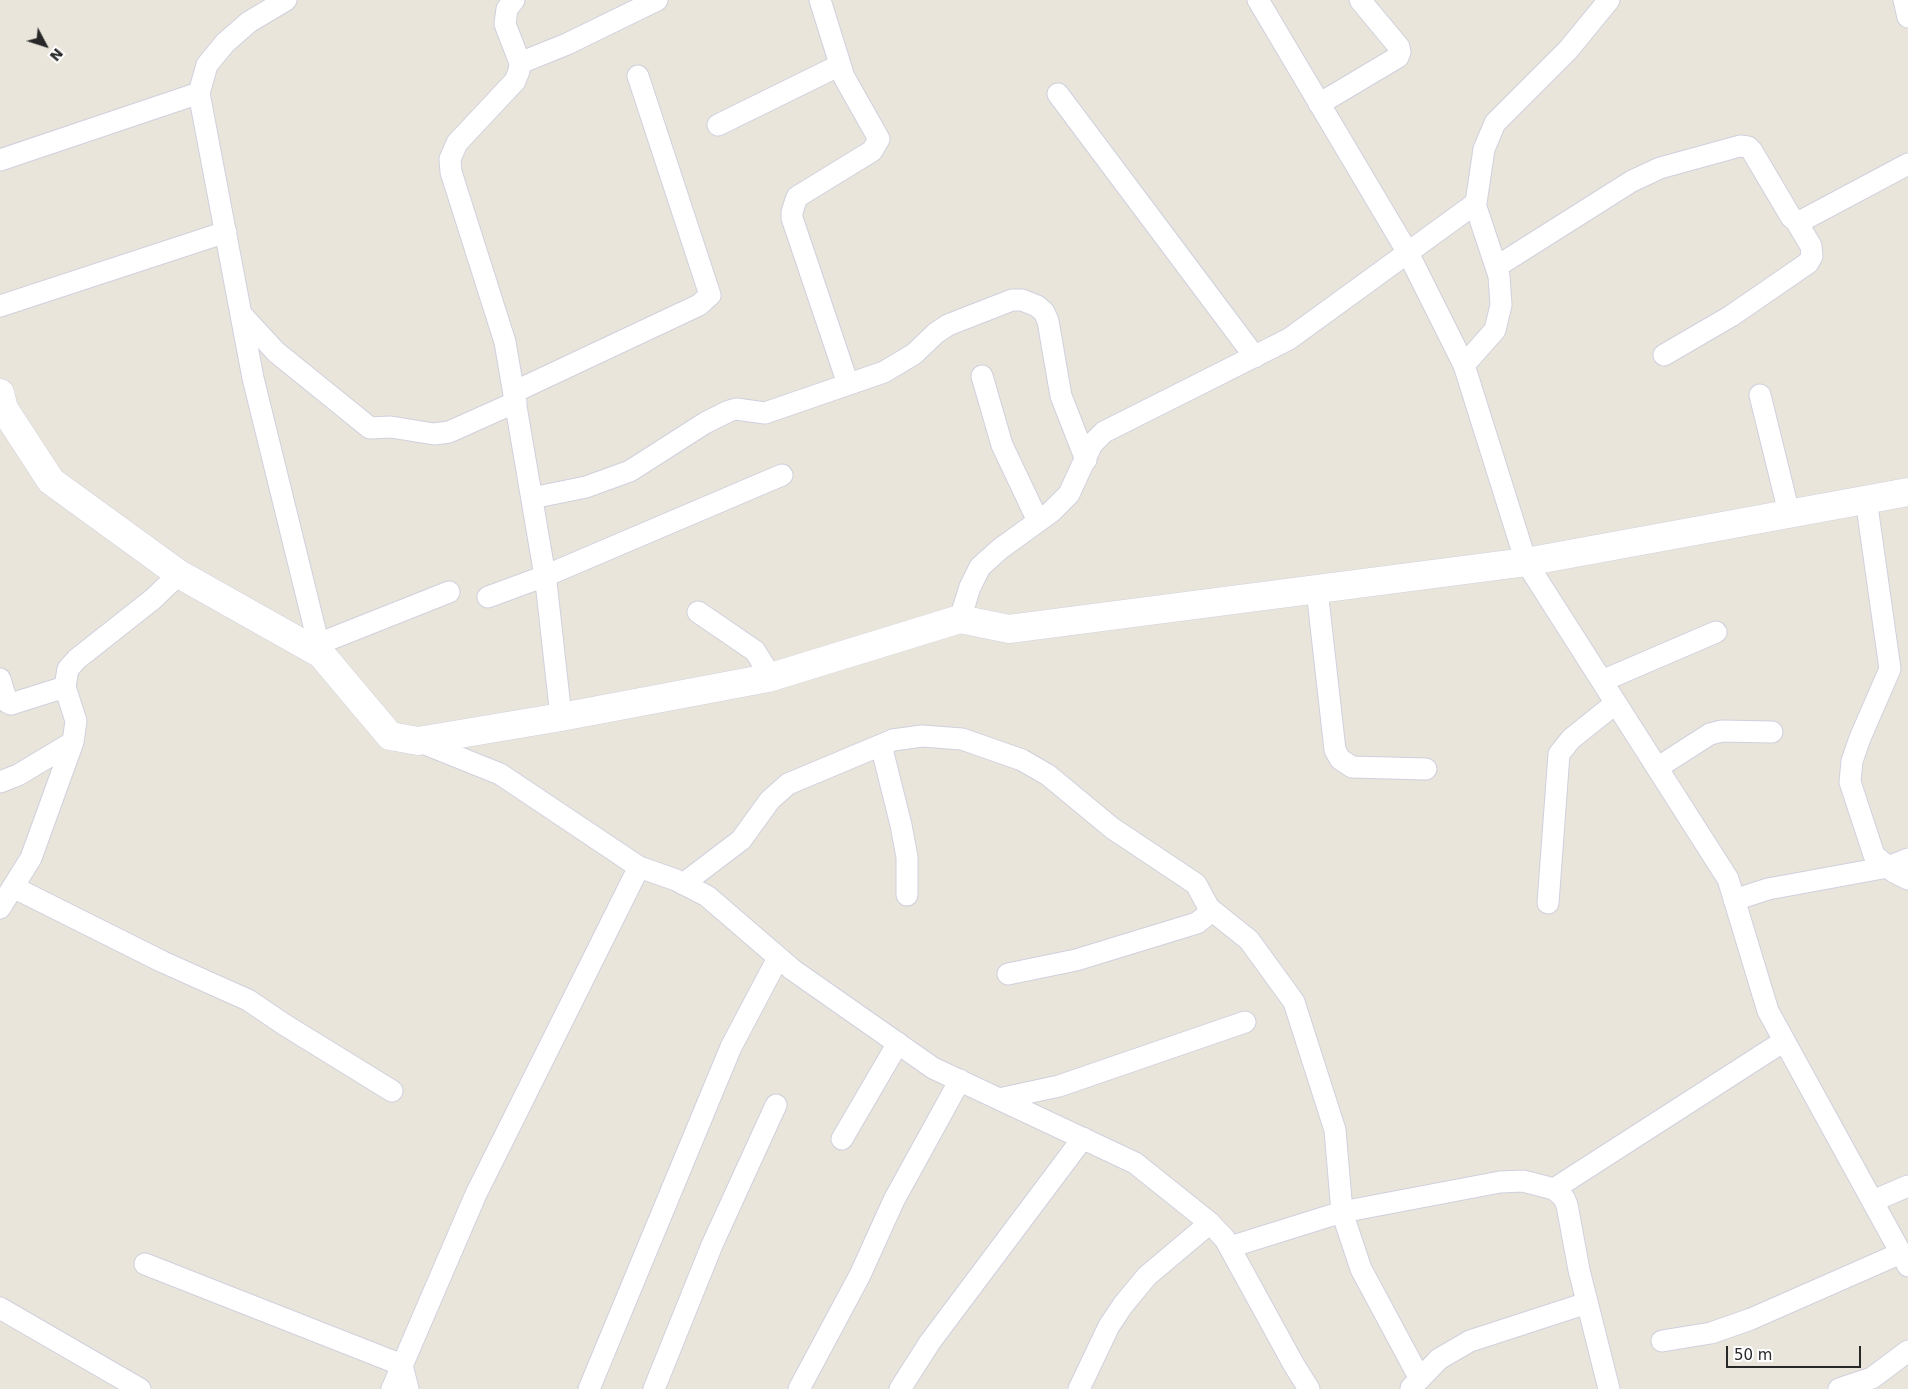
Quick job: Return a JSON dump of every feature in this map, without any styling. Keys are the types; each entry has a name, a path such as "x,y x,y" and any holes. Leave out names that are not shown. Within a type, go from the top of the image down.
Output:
{"street":[{"path":"286,0 248,22 224,43 207,65 200,93 253,378 320,649"},
{"path":"514,0 507,9 504,24 520,63 515,81 458,143 450,159 451,172 505,342 545,576 561,717"},
{"path":"520,63 567,44 657,0"},
{"path":"820,0 840,65 851,93 879,139 872,151 797,197 793,204 792,218 848,384"},
{"path":"1258,0 1408,253 1464,365 1526,562 1728,879 1768,1010 1904,1260 1711,1333 1662,1341"},
{"path":"1319,104 1398,57 1400,52 1399,47 1360,0"},
{"path":"1464,365 1494,330 1501,305 1496,267 1475,204 1484,149 1495,123 1568,50 1609,0"},
{"path":"1904,0 1908,17"},
{"path":"718,125 840,65"},
{"path":"241,313 276,352 370,428 391,427 434,434 449,432 699,305 710,295 638,76"},
{"path":"0,160 200,93"},
{"path":"1058,94 1255,357"},
{"path":"1496,267 1632,182 1660,168 1740,146 1748,147 1811,246 1812,256 1808,263 1731,316 1664,355"},
{"path":"1796,221 1803,220 1908,164"},
{"path":"960,619 970,587 980,567 1000,549 1038,522 1069,494 1092,444 1104,432 1289,339 1475,204"},
{"path":"0,306 226,232"},
{"path":"532,498 586,487 630,472 705,423 729,411 736,409 765,413 899,364 914,354 936,333 969,315 1012,300 1029,302 1044,312 1048,321 1061,396 1086,460"},
{"path":"982,376 1002,445 1038,522"},
{"path":"1760,395 1789,513"},
{"path":"1,403 51,481 179,574 320,649 390,736 418,741 500,774 639,867 683,884 707,896 778,958 933,1068 1135,1163 1210,1223 1230,1247 1307,1388"},
{"path":"488,597 545,576 782,475"},
{"path":"418,741 561,717 771,677 960,619 1009,629 1317,590 1526,562 1908,492"},
{"path":"1866,499 1890,669 1860,738 1852,762 1850,782 1870,848 1888,867 1908,879"},
{"path":"0,908 31,858 72,742 76,721 65,687 68,669 77,659 153,599 179,574"},
{"path":"1317,590 1335,750 1340,759 1352,767 1426,769"},
{"path":"320,649 449,592"},
{"path":"698,612 755,651 771,677"},
{"path":"1602,680 1716,632"},
{"path":"0,679 7,702 11,704 65,687"},
{"path":"1548,903 1559,754 1571,739 1616,703"},
{"path":"1657,768 1710,734 1722,731 1772,732"},
{"path":"683,884 741,840 770,800 783,787 893,740 922,736 962,739 1022,760 1048,775 1112,828 1196,884 1209,908 1249,940 1294,1002 1335,1130 1342,1212 1361,1268 1415,1384 1439,1359 1470,1341 1587,1303"},
{"path":"0,782 18,775 72,742"},
{"path":"881,745 905,849 907,895"},
{"path":"1734,900 1768,889 1888,867 1908,859"},
{"path":"392,1389 476,1194 639,867"},
{"path":"13,887 163,962 248,1000 392,1091"},
{"path":"1008,974 1076,960 1197,923 1208,915 1209,908"},
{"path":"588,1389 731,1047 778,958"},
{"path":"998,1099 1059,1086 1245,1022"},
{"path":"1554,1188 1784,1041"},
{"path":"842,1139 898,1043"},
{"path":"799,1389 860,1275 894,1200 960,1080"},
{"path":"654,1389 712,1246 776,1105"},
{"path":"900,1389 930,1342 1083,1138"},
{"path":"1230,1247 1342,1212 1500,1182 1523,1181 1554,1188 1564,1198 1566,1205 1587,1303 1610,1389"},
{"path":"1873,1201 1908,1186"},
{"path":"1078,1389 1109,1326 1147,1276 1210,1223"},
{"path":"144,1264 402,1365"},
{"path":"0,1308 140,1389"},
{"path":"1839,1389 1872,1378 1908,1351"},
{"path":"402,1365 408,1389"}]}
